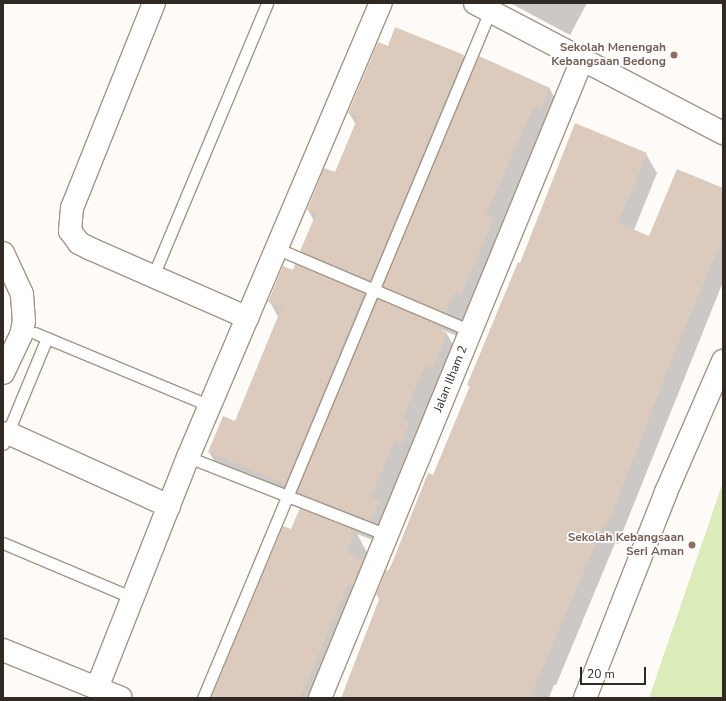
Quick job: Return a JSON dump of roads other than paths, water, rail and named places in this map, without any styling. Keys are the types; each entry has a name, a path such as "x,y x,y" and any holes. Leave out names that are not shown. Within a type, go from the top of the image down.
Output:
{"street":[{"path":"154,3 72,208 70,231 79,243 248,318"},
{"path":"97,688 188,457 278,249 381,3"},
{"path":"483,7 723,133"},
{"name":"Jalan Ilham 2","path":"320,698 582,60"},
{"path":"3,253 22,294 24,321 21,335 3,373"},
{"path":"585,698 666,492 723,361"},
{"path":"5,439 169,506"},
{"path":"3,650 121,698"}],"lane":[{"path":"153,276 267,3"},
{"path":"203,698 286,496 375,290 483,7"},
{"path":"278,249 471,331"},
{"path":"35,333 210,406"},
{"path":"5,439 47,338"},
{"path":"188,457 387,535"},
{"path":"3,543 133,598"}],"place":[{"name":"Sekolah Menengah Kebangsaan Bedong","path":"674,55"},
{"name":"Sekolah Kebangsaan Seri Aman","path":"692,545"}]}
